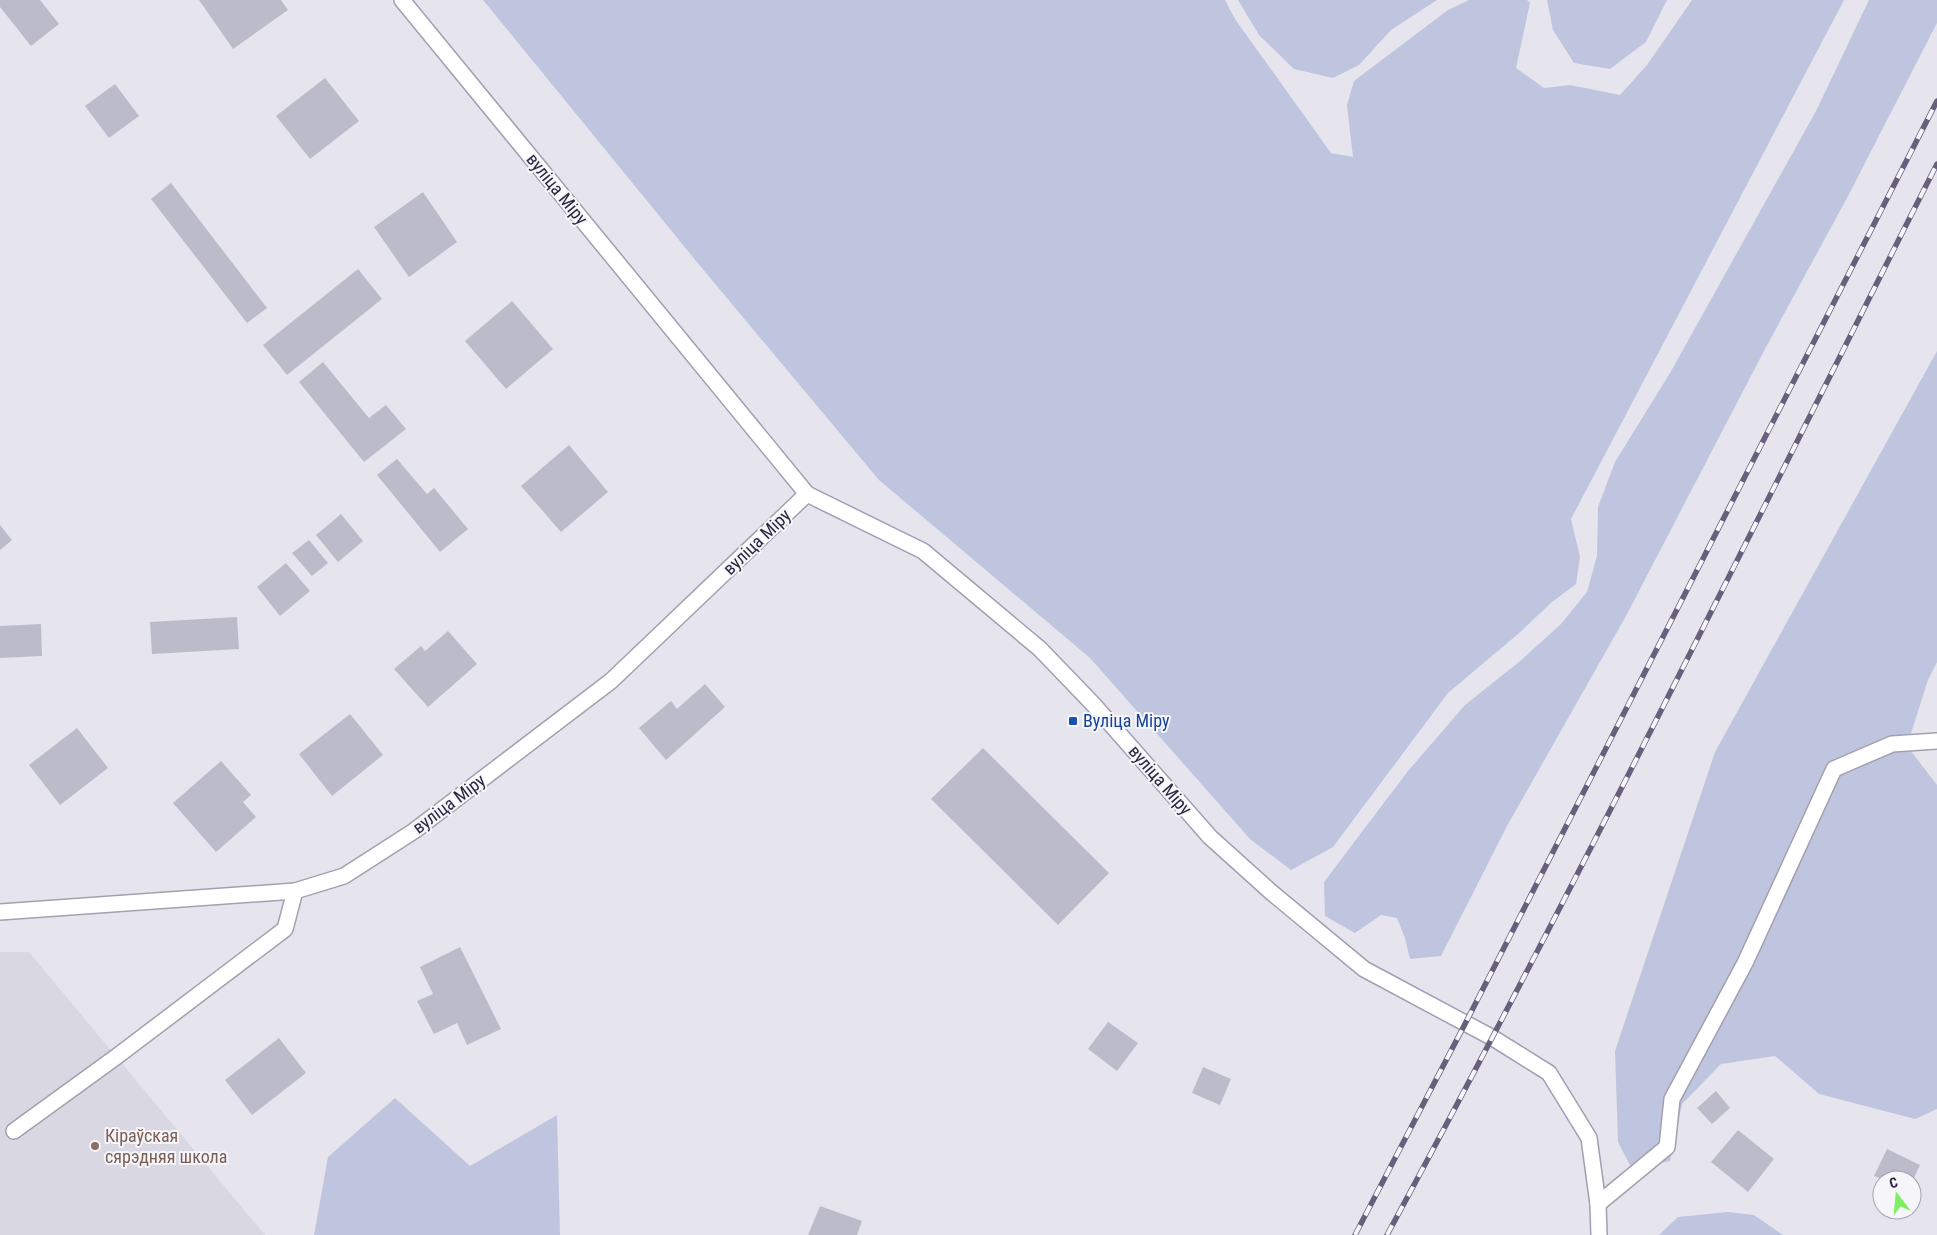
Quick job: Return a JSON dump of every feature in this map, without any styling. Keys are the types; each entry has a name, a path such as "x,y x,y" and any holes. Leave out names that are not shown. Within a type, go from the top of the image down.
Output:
{"street":[{"name":"вуліца Міру","path":"402,0 807,494 922,551 1040,649 1093,704 1210,837 1270,892 1364,969 1493,1038 1549,1073 1589,1138 1598,1204 1599,1235"},
{"name":"вуліца Міру","path":"0,912 295,892 344,876 414,831 610,681 807,494"},
{"path":"1598,1204 1667,1147 1672,1099 1745,962 1834,768 1892,744 1937,741"},
{"path":"14,1131 116,1057 285,928 295,892"}],"shaded area":[{"path":"483,0 1225,0 1235,19 1331,153 1353,157 1347,105 1354,81 1448,10 1469,0 1527,0 1530,3 1516,68 1544,88 1570,85 1620,95 1647,65 1692,0 1844,0 1571,519 1580,557 1576,584 1552,602 1518,634 1448,693 1333,847 1291,870 1250,839 1090,658 879,480 701,267"},
{"path":"1238,0 1437,0 1391,30 1359,65 1333,78 1294,69 1259,35"},
{"path":"1547,0 1667,0 1646,42 1610,69 1574,63 1553,30"},
{"path":"1869,0 1937,0 1937,23 1847,198 1765,349 1626,616 1507,826 1441,956 1410,959 1405,938 1397,918 1381,915 1355,933 1325,916 1324,882 1408,771 1465,705 1519,662 1561,624 1587,592 1597,556 1598,507 1615,462 1670,373 1816,111"},
{"path":"1937,351 1937,662 1928,680 1907,746 1937,785 1937,1109 1915,1119 1819,1094 1775,1056 1721,1064 1682,1104 1670,1161 1632,1169 1618,1142 1615,1051 1715,752"},
{"name":"Кіраўская сярэдняя школа","path":"0,952 29,952 265,1235 0,1235"},
{"path":"395,1098 470,1166 557,1115 560,1235 314,1235 328,1157"},
{"path":"1728,1212 1754,1215 1783,1235 1659,1235 1678,1217"}],"building":[{"path":"0,0 40,0 59,24 31,46 0,7"},
{"path":"199,0 281,0 288,10 233,49"},
{"path":"325,78 359,121 310,159 276,116"},
{"path":"115,84 139,116 109,138 85,106"},
{"path":"171,183 267,308 247,323 151,199"},
{"path":"423,192 457,242 409,277 374,227"},
{"path":"358,269 382,299 287,375 263,345"},
{"path":"512,301 553,349 506,389 465,341"},
{"path":"323,362 369,418 386,405 406,429 364,462 299,382"},
{"path":"569,445 608,492 561,532 521,486"},
{"path":"397,459 427,494 434,488 468,529 440,552 377,475"},
{"path":"341,514 363,541 338,562 316,535"},
{"path":"0,525 12,540 0,550"},
{"path":"309,540 328,563 312,576 292,553"},
{"path":"286,563 310,591 280,616 257,587"},
{"path":"237,617 239,649 152,654 150,622"},
{"path":"41,624 42,656 0,658 0,626"},
{"path":"448,631 477,664 428,707 394,669 421,646 425,651"},
{"path":"705,684 725,707 666,760 639,728 671,701 677,709"},
{"path":"350,714 383,755 332,796 299,754"},
{"path":"77,728 108,768 60,805 29,765"},
{"path":"983,748 1109,873 1058,925 931,799"},
{"path":"221,761 251,795 243,802 256,817 216,852 173,803"},
{"path":"460,947 501,1029 467,1045 457,1023 434,1034 417,1001 433,994 420,967"},
{"path":"1108,1022 1138,1043 1117,1071 1088,1049"},
{"path":"279,1038 306,1073 252,1115 225,1080"},
{"path":"1203,1067 1231,1079 1220,1105 1192,1093"},
{"path":"1716,1091 1730,1108 1712,1124 1697,1108"},
{"path":"1738,1130 1774,1159 1748,1192 1711,1162"},
{"path":"1887,1149 1920,1165 1918,1170 1877,1170"},
{"path":"820,1206 862,1221 857,1235 808,1235"}],"railway":[{"path":"1355,1235 1465,1024 1937,101"},
{"path":"1387,1235 1597,835 1937,164"}],"place":[{"name":"Вуліца Міру","path":"1073,721"},
{"name":"Кіраўская сярэдняя школа","path":"95,1146"}]}
